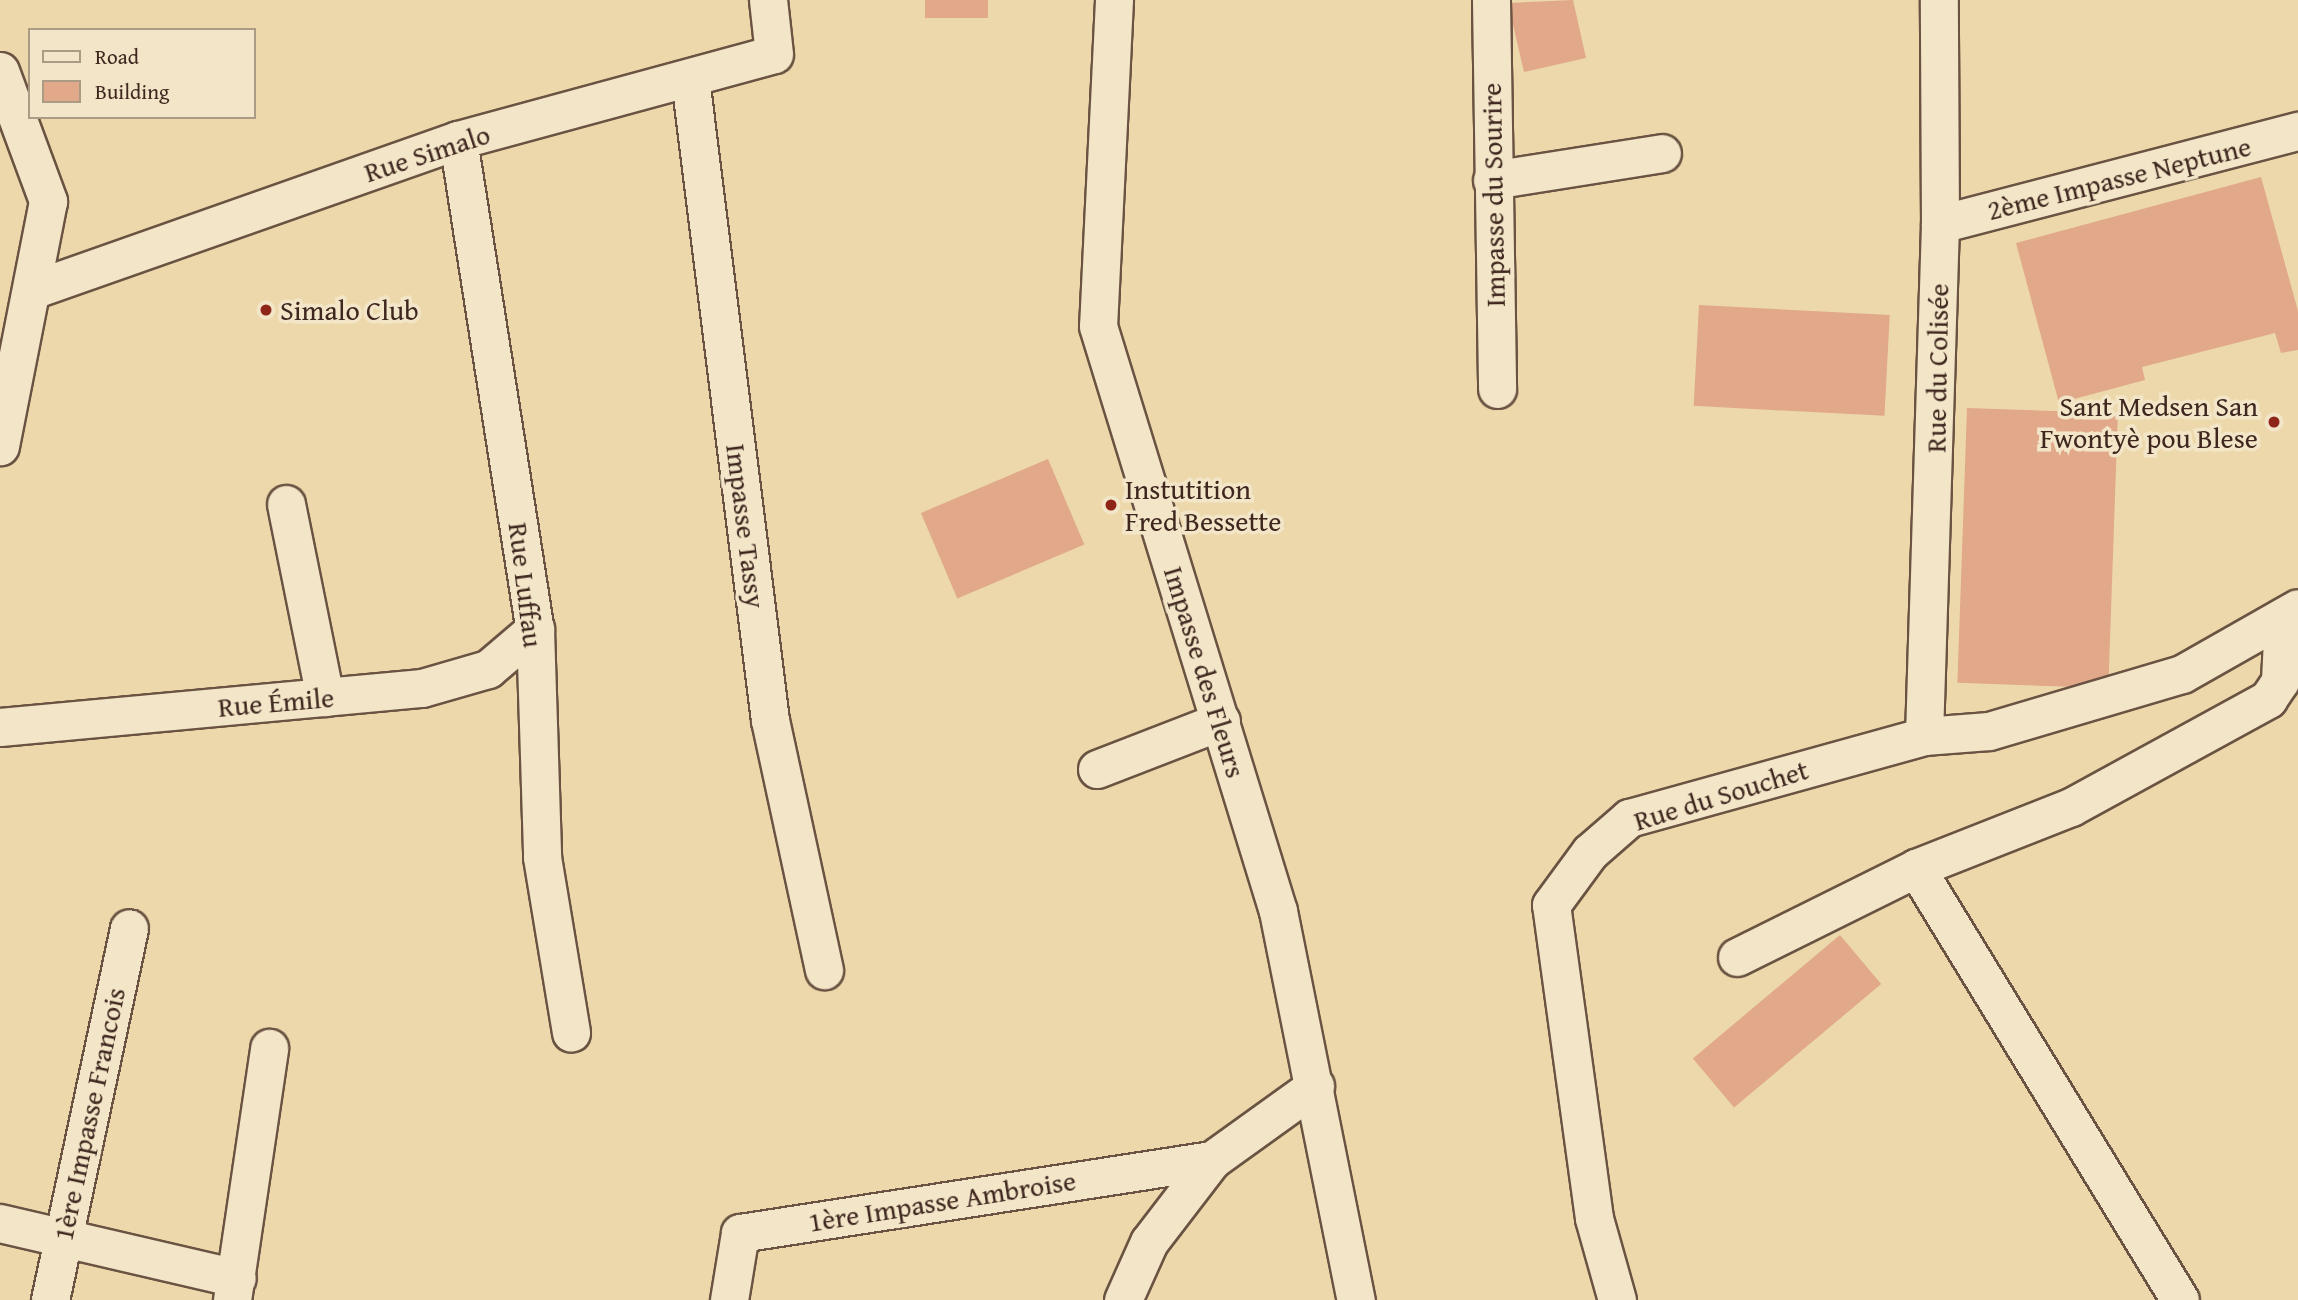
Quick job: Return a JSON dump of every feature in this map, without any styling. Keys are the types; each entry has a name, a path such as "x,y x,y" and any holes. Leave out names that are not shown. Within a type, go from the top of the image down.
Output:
{"street":[{"name":"Rue Simalo","path":"35,289 458,140 774,54 768,0"},
{"name":"Impasse des Fleurs","path":"1108,0 1098,326 1278,911 1356,1300"},
{"name":"Impasse du Sourire","path":"1490,0 1497,389"},
{"name":"Rue du Colisée","path":"1924,736 1940,224 1939,0"},
{"path":"0,71 47,201 35,289 0,446"},
{"name":"Impasse Tassy","path":"690,79 770,720 824,970"},
{"name":"2ème Impasse Neptune","path":"1940,224 2298,131"},
{"name":"Rue Luffau","path":"458,140 535,629 542,857 571,1033"},
{"path":"1492,180 1662,153"},
{"path":"286,504 325,697"},
{"path":"1737,957 1916,868 2071,807 2268,699 2280,681 2290,612"},
{"name":"Rue du Souchet","path":"1617,1300 1594,1218 1551,905 1590,852 1629,818 1924,736 1989,732 2182,674 2290,612"},
{"name":"Rue Émile","path":"0,727 422,688 488,668 535,629"},
{"path":"1097,769 1221,721"},
{"path":"1916,868 2180,1300"},
{"name":"1ère Impasse Francois","path":"50,1300 129,928"},
{"path":"0,1223 63,1237 234,1289 269,1048"},
{"path":"1123,1300 1149,1242 1212,1160 1315,1086"},
{"name":"1ère Impasse Ambroise","path":"729,1300 740,1233 1212,1160"}],"building":[{"path":"925,0 988,0 988,18 925,18"},
{"path":"1573,0 1586,58 1524,72 1508,3"},
{"path":"2261,177 2298,311 2298,350 2281,353 2275,333 2142,367 2145,380 2059,403 2016,243"},
{"path":"1699,305 1890,315 1884,416 1694,406"},
{"path":"1967,408 2118,413 2108,688 1957,683"},
{"path":"1048,459 1084,545 957,599 921,513"},
{"path":"1840,935 1881,984 1734,1107 1693,1058"}],"place":[{"name":"Simalo Club","path":"266,310"},
{"name":"Sant Medsen San Fwontyè pou Blese","path":"2274,422"},
{"name":"Instutition Fred Bessette","path":"1111,505"}]}
